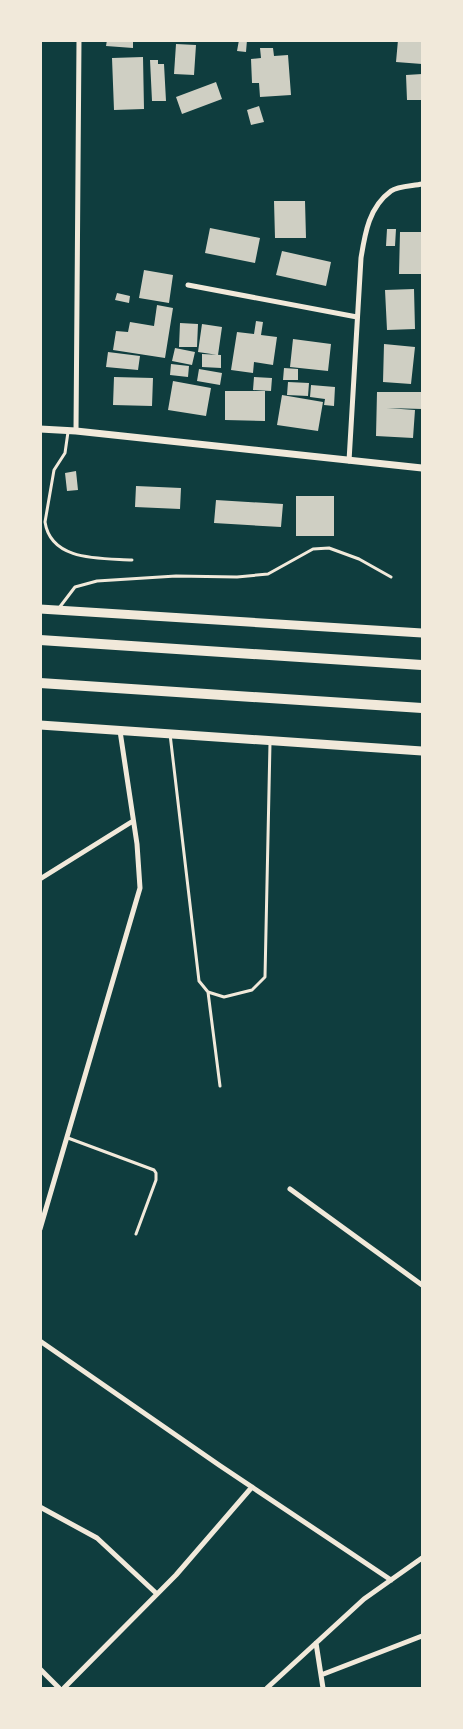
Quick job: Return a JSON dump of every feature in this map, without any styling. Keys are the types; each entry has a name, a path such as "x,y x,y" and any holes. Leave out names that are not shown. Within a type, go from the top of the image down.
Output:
{"highway":[{"path":"40,609 423,633"},
{"path":"40,640 423,665"},
{"path":"40,683 423,708"},
{"path":"40,725 423,751"}],"street":[{"path":"72,431 80,40"},
{"path":"349,462 361,258 366,232 372,211 392,190 423,184"},
{"path":"188,285 357,317"},
{"path":"40,429 423,468"},
{"path":"40,1229 140,888 120,730"},
{"path":"40,879 133,821"},
{"path":"290,1189 423,1285"},
{"path":"40,1341 391,1580"},
{"path":"40,1669 62,1689 157,1594 252,1487"},
{"path":"40,1507 96,1538 157,1594"},
{"path":"267,1689 364,1599 423,1557"},
{"path":"321,1675 423,1636"},
{"path":"316,1643 323,1689"}],"lane":[{"path":"72,431 65,453 54,470 45,522 46,529 50,536 66,550 85,558 132,560"},
{"path":"58,610 75,587 97,581 268,574 313,549 329,548 358,559 392,577"},
{"path":"170,734 199,981 208,992 220,1086"},
{"path":"208,992 224,996 252,990 265,977 270,741"},
{"path":"66,1138 154,1170 156,1180 136,1234"}],"building":[{"path":"107,40 133,40 133,48 106,46"},
{"path":"239,40 247,40 246,52 237,51"},
{"path":"398,40 422,40 422,64 396,62"},
{"path":"176,44 196,45 194,75 174,74"},
{"path":"260,48 273,48 274,56 288,55 291,95 260,97 259,83 252,83 251,59 261,58"},
{"path":"143,57 144,109 114,110 112,58"},
{"path":"150,60 158,60 158,64 164,64 166,101 152,101"},
{"path":"422,74 422,100 407,100 406,75"},
{"path":"216,82 222,99 182,114 176,97"},
{"path":"259,106 264,122 251,125 247,110"},
{"path":"274,201 305,201 306,238 275,238"},
{"path":"210,228 260,238 255,263 205,253"},
{"path":"387,229 396,229 395,246 386,246"},
{"path":"400,232 422,232 422,274 399,274"},
{"path":"282,251 331,262 326,286 276,275"},
{"path":"144,270 173,275 169,303 139,298"},
{"path":"414,289 415,329 387,330 385,290"},
{"path":"117,293 130,296 129,303 115,300"},
{"path":"157,305 173,308 165,358 113,350 116,331 128,332 130,322 154,326"},
{"path":"256,321 263,322 261,335 277,337 273,365 254,362 253,373 231,370 237,332 254,334"},
{"path":"180,323 198,324 197,347 179,347"},
{"path":"202,324 222,327 218,355 198,352"},
{"path":"293,339 331,344 328,371 290,367"},
{"path":"384,344 415,347 411,384 383,382"},
{"path":"175,348 195,352 192,365 172,361"},
{"path":"108,352 140,356 138,370 106,367"},
{"path":"202,354 221,355 221,368 202,367"},
{"path":"171,364 189,366 188,377 170,375"},
{"path":"284,368 298,369 298,380 283,380"},
{"path":"199,369 222,373 220,385 197,381"},
{"path":"114,377 153,378 152,406 113,405"},
{"path":"254,377 272,378 271,391 253,390"},
{"path":"173,381 211,388 206,416 168,410"},
{"path":"288,382 309,383 308,396 287,395"},
{"path":"311,385 335,387 334,406 324,405 325,399 310,397"},
{"path":"225,391 265,391 265,421 225,420"},
{"path":"377,392 422,392 422,409 387,408 415,410 413,438 376,436"},
{"path":"282,395 323,402 318,431 277,425"},
{"path":"76,471 78,490 67,491 65,473"},
{"path":"136,486 181,488 180,509 135,507"},
{"path":"296,496 334,496 334,536 296,536"},
{"path":"216,500 283,504 281,527 214,523"}]}
